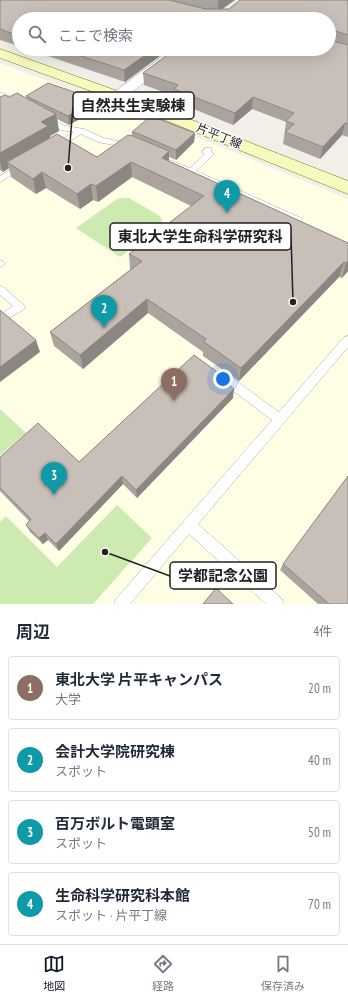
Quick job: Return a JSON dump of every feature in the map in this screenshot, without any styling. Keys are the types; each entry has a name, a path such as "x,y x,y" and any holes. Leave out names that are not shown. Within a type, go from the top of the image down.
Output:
{"street":[{"name":"片平丁線","path":"0,53 118,96 348,188"},
{"path":"118,96 172,56"}],"lane":[{"path":"0,94 21,105"},
{"path":"42,116 63,128 81,131 101,140 136,147"},
{"path":"47,151 81,131"},
{"path":"192,171 210,154 206,152 208,150"},
{"path":"164,159 306,224"},
{"path":"0,179 27,163"},
{"path":"0,290 20,306 0,320"},
{"path":"121,604 190,526 348,340"},
{"path":"210,368 280,419"},
{"path":"190,526 277,604"}],"shaded area":[{"path":"0,63 214,144 348,199 348,604 0,604"}],"green space":[{"path":"129,198 160,216 162,221 161,226 120,257 76,228 117,199"},
{"path":"0,409 26,433 0,455"},
{"path":"117,505 152,538 93,604 0,604 0,522 6,516 57,567"}],"building":[{"path":"0,0 169,0 206,9 229,9 240,0 348,0 348,35 336,31 336,12 12,12 12,33 0,29"},
{"path":"336,42 348,45 348,124 345,123 323,147 285,132 294,124 286,121 294,113 253,97 235,113 174,89 178,85 143,73 166,56 336,56"},
{"path":"81,56 144,56 124,70"},
{"path":"48,83 77,93 73,96 91,103 68,116 26,96"},
{"path":"17,93 56,114 41,122 48,126 0,153 0,97 5,95 9,97"},
{"path":"151,116 195,133 176,150 132,132"},
{"path":"57,134 97,157 128,135 169,151 162,158 348,243 348,261 346,263 344,262 241,368 204,342 206,339 147,299 80,355 50,332 142,261 129,254 204,196 131,162 96,186 91,184 77,194 42,172 33,179 7,162"},
{"path":"0,310 36,340 0,367"},
{"path":"194,355 231,382 229,385 234,389 136,490 122,476 56,544 45,533 39,538 26,525 31,519 0,488 0,457 38,423 79,462"},
{"path":"348,476 348,604 329,604 283,564"},
{"path":"216,588 233,604 203,604"}],"place":[{"name":"自然共生実験棟","path":"68,168"},
{"name":"生命科学研究科本館","path":"227,213"},
{"name":"東北大学生命科学研究科","path":"293,302"},
{"name":"会計大学院研究棟","path":"104,328"},
{"name":"東北大学 片平キャンパス","path":"174,401"},
{"name":"百万ボルト電顕室","path":"54,495"},
{"name":"学都記念公園","path":"105,552"}]}
